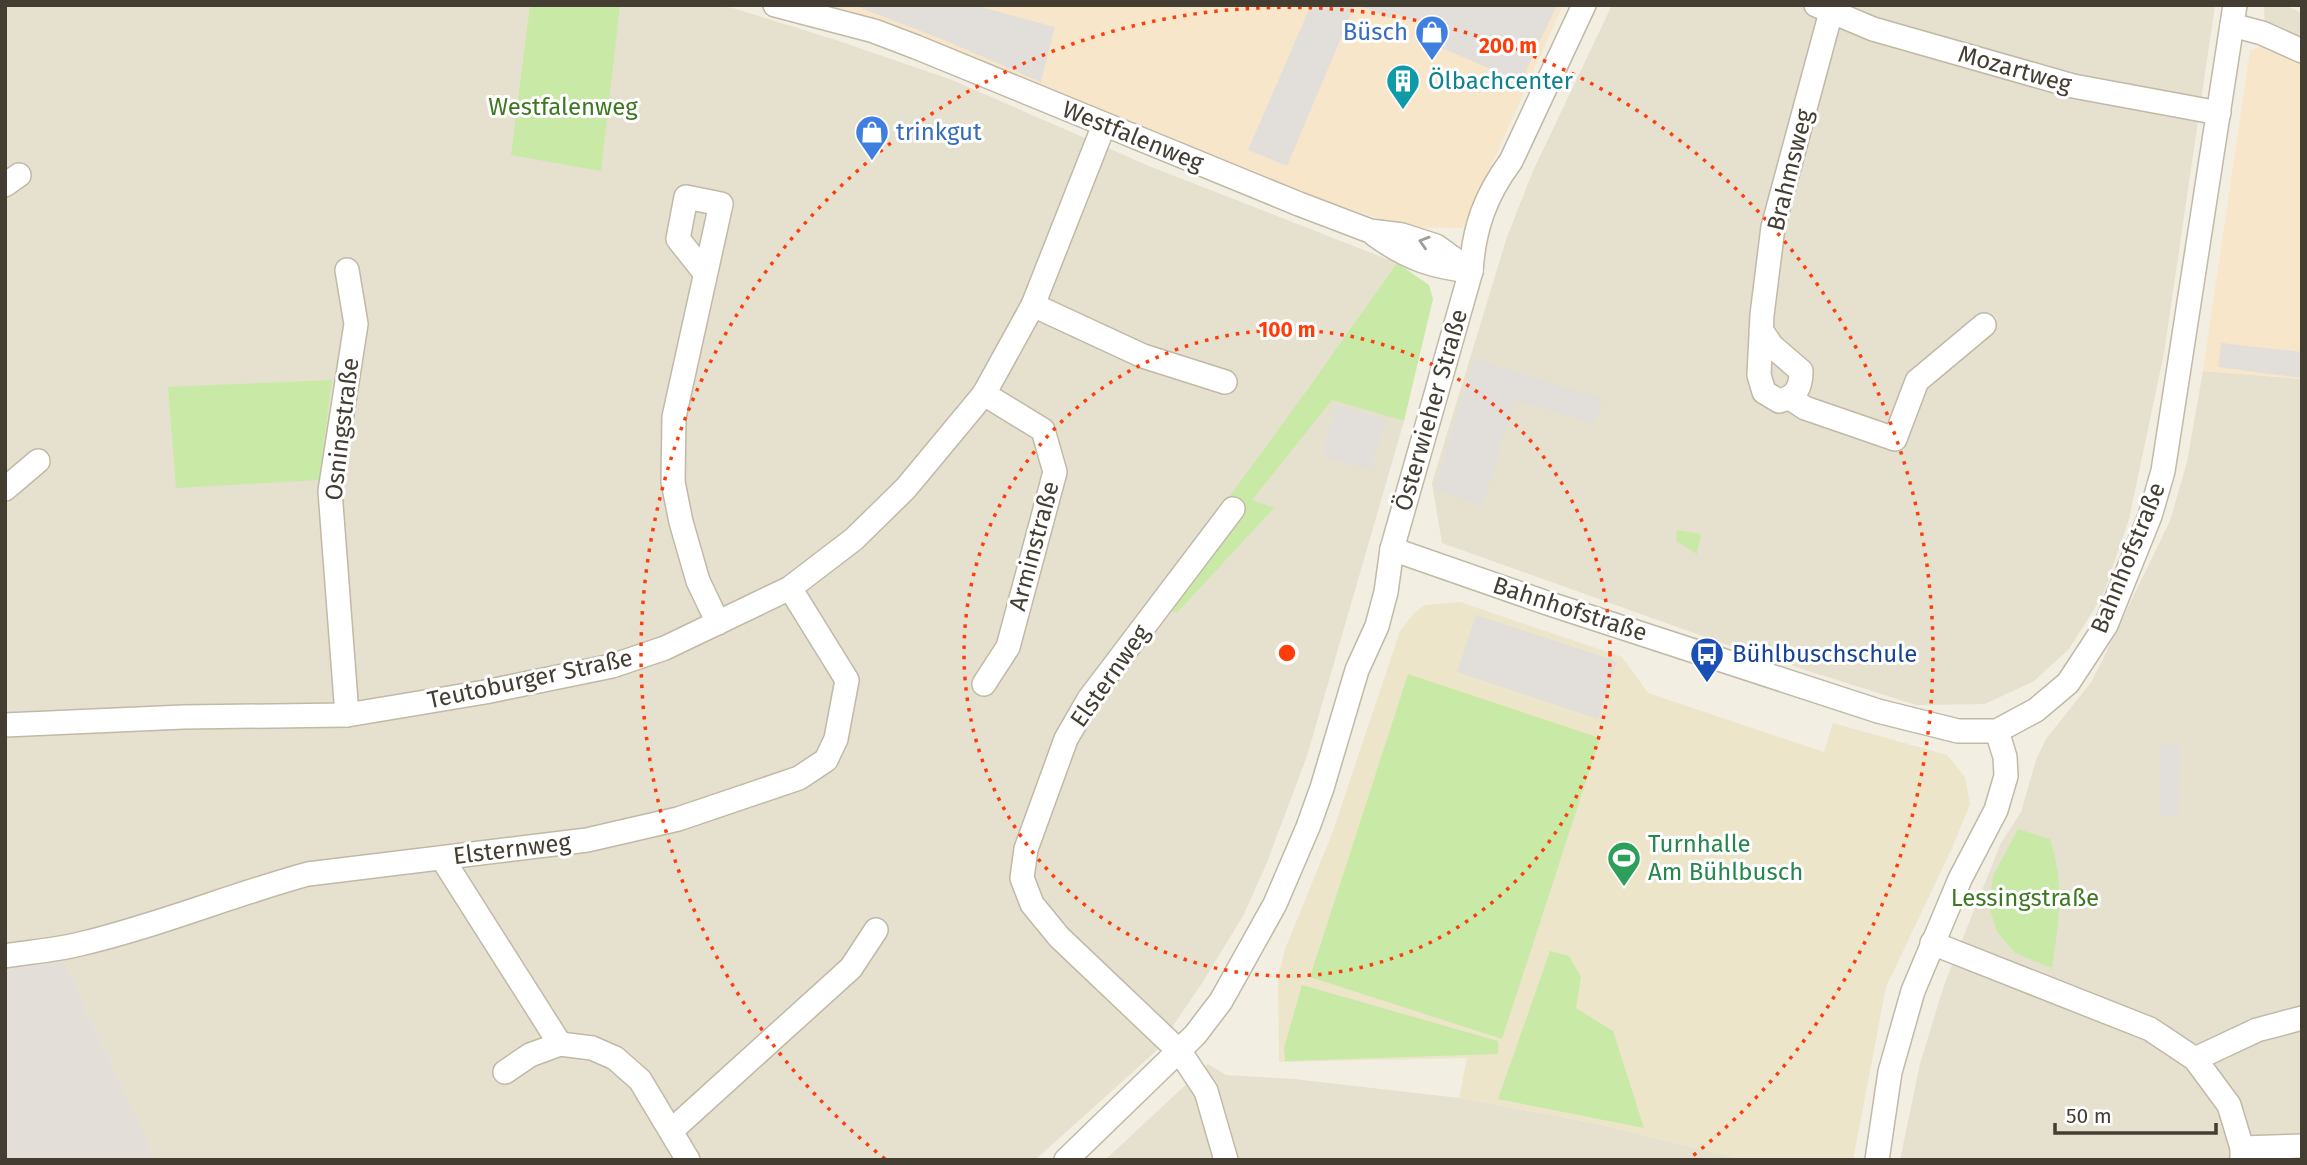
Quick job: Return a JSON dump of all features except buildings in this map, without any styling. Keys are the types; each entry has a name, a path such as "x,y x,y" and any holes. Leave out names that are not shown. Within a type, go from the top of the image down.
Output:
{"street":[{"name":"Westfalenweg","path":"775,5 884,35 1370,231 1402,235 1436,246 1471,271"},
{"name":"Österwieher Straße","path":"1066,1160 1180,1052 1221,1001 1275,904 1322,788 1357,670 1368,603 1392,549 1471,271 1473,242 1487,201 1498,177 1511,161 1584,5"},
{"name":"Mozartweg","path":"1823,8 1874,29 2073,86 2219,113"},
{"name":"Brahmsweg","path":"1823,8 1773,227 1761,331 1759,375 1764,392 1779,401 1790,398 1805,408 1895,439 1917,381 1984,325"},
{"name":"Bahnhofstraße","path":"1392,549 1547,603 1878,710 1958,731 1997,731 2036,710 2068,683 2106,625 2150,516 2164,471 2233,15"},
{"path":"2233,15 2262,33 2302,51"},
{"name":"Teutoburger Straße","path":"5,725 183,717 347,715 532,684 611,666 665,648 789,588 854,539 906,488 984,394 1033,305 1104,125"},
{"name":"Osningstraße","path":"347,270 356,324 330,491 347,715"},
{"path":"705,273 674,417 673,482 681,523 698,580 718,623"},
{"path":"1033,305 1143,356 1225,382"},
{"path":"1761,331 1772,346 1801,371 1797,392 1790,398"},
{"name":"Arminstraße","path":"984,394 1043,430 1055,472 1008,647 984,684"},
{"path":"5,489 38,461"},
{"name":"Elsternweg","path":"1226,1160 1206,1091 1180,1052 1059,937 1032,904 1022,878 1026,849 1066,739 1083,709 1233,509"},
{"name":"Elsternweg","path":"5,956 77,945 114,936 308,874 587,839 678,819 799,778 826,760 836,739 847,680 789,588"},
{"path":"1877,1160 1890,1072 1913,991 1960,879 1996,810 2006,776 2005,757 1997,731"},
{"path":"442,858 560,1044"},
{"path":"671,1131 850,968 876,930"},
{"path":"1932,943 2150,1029 2195,1059 2230,1105 2242,1154 2302,1146"},
{"path":"2195,1059 2257,1030 2302,1018"},
{"path":"505,1072 530,1055 560,1044 592,1048 615,1058 640,1080 688,1160"}],"shaded area":[{"path":"5,5 711,5 733,8 952,80 1149,166 1397,263 1302,397 1177,613 1273,509 1251,501 1332,399 1404,421 1307,756 1266,865 1243,916 1156,1051 1035,1160 157,1160 62,958 5,951"},
{"path":"805,5 1563,5 1463,228 1405,227 1274,184"},
{"path":"853,5 974,5 1055,27 1041,82 944,40"},
{"path":"1311,5 1355,5 1287,166 1248,150"},
{"path":"1357,5 1557,5 1521,82 1430,43 1435,30 1393,12 1390,18"},
{"path":"1612,5 2215,5 2164,353 2129,519 2103,595 2069,649 2034,681 1985,704 1916,705 1733,647 1442,543 1432,483 1507,237 1533,171"},
{"path":"2264,5 2284,5 2302,13 2302,60 2266,44"},
{"path":"2266,44 2302,60 2302,379 2203,371 2250,51"},
{"path":"2221,343 2302,352 2302,378 2218,367"},
{"path":"1474,359 1603,399 1595,424 1515,400 1483,505 1434,490"},
{"path":"2203,371 2302,379 2302,1160 1900,1160 1920,1064 1944,985 2001,843 2021,812 2036,760 2046,739 2092,681 2170,521 2187,462"},
{"path":"1336,405 1386,420 1371,470 1322,456"},
{"path":"1460,602 1622,657 1648,693 1824,752 1833,723 1947,755 1965,777 1970,804 1886,987 1853,1160 1745,1160 1590,1122 1459,1098 1467,1058 1279,1062 1278,978 1285,949 1332,834 1400,631 1414,613 1425,605"},
{"path":"1476,615 1617,661 1598,719 1457,672"},
{"path":"2161,744 2180,744 2178,817 2159,816"},
{"path":"62,958 157,1160 5,1160 5,964"},
{"path":"1208,1064 1226,1075 1294,1079 1459,1098 1590,1122 1745,1160 1105,1160"}],"green space":[{"name":"Westfalenweg","path":"530,5 620,5 601,171 511,155"},
{"path":"1397,263 1429,285 1433,299 1404,421 1332,400 1252,500 1274,508 1177,613 1154,600 1302,397"},
{"path":"332,380 319,480 176,488 168,387"},
{"path":"1677,530 1701,534 1697,554 1676,541"},
{"path":"1408,674 1600,738 1502,1039 1310,977"},
{"name":"Lessingstraße","path":"2018,829 2050,839 2055,856 2059,903 2052,968 2015,953 1997,932 1989,906 1993,876"},
{"path":"1550,951 1569,956 1581,977 1576,1008 1613,1031 1644,1128 1498,1099"},
{"path":"1302,985 1498,1041 1498,1054 1285,1061 1284,1048"}],"place":[{"name":"Büsch","path":"1432,62"},
{"name":"Ölbachcenter","path":"1403,111"},
{"name":"trinkgut","path":"872,162"},
{"name":"Bühlbuschschule","path":"1707,684"},
{"name":"Turnhalle Am Bühlbusch","path":"1624,888"}]}
